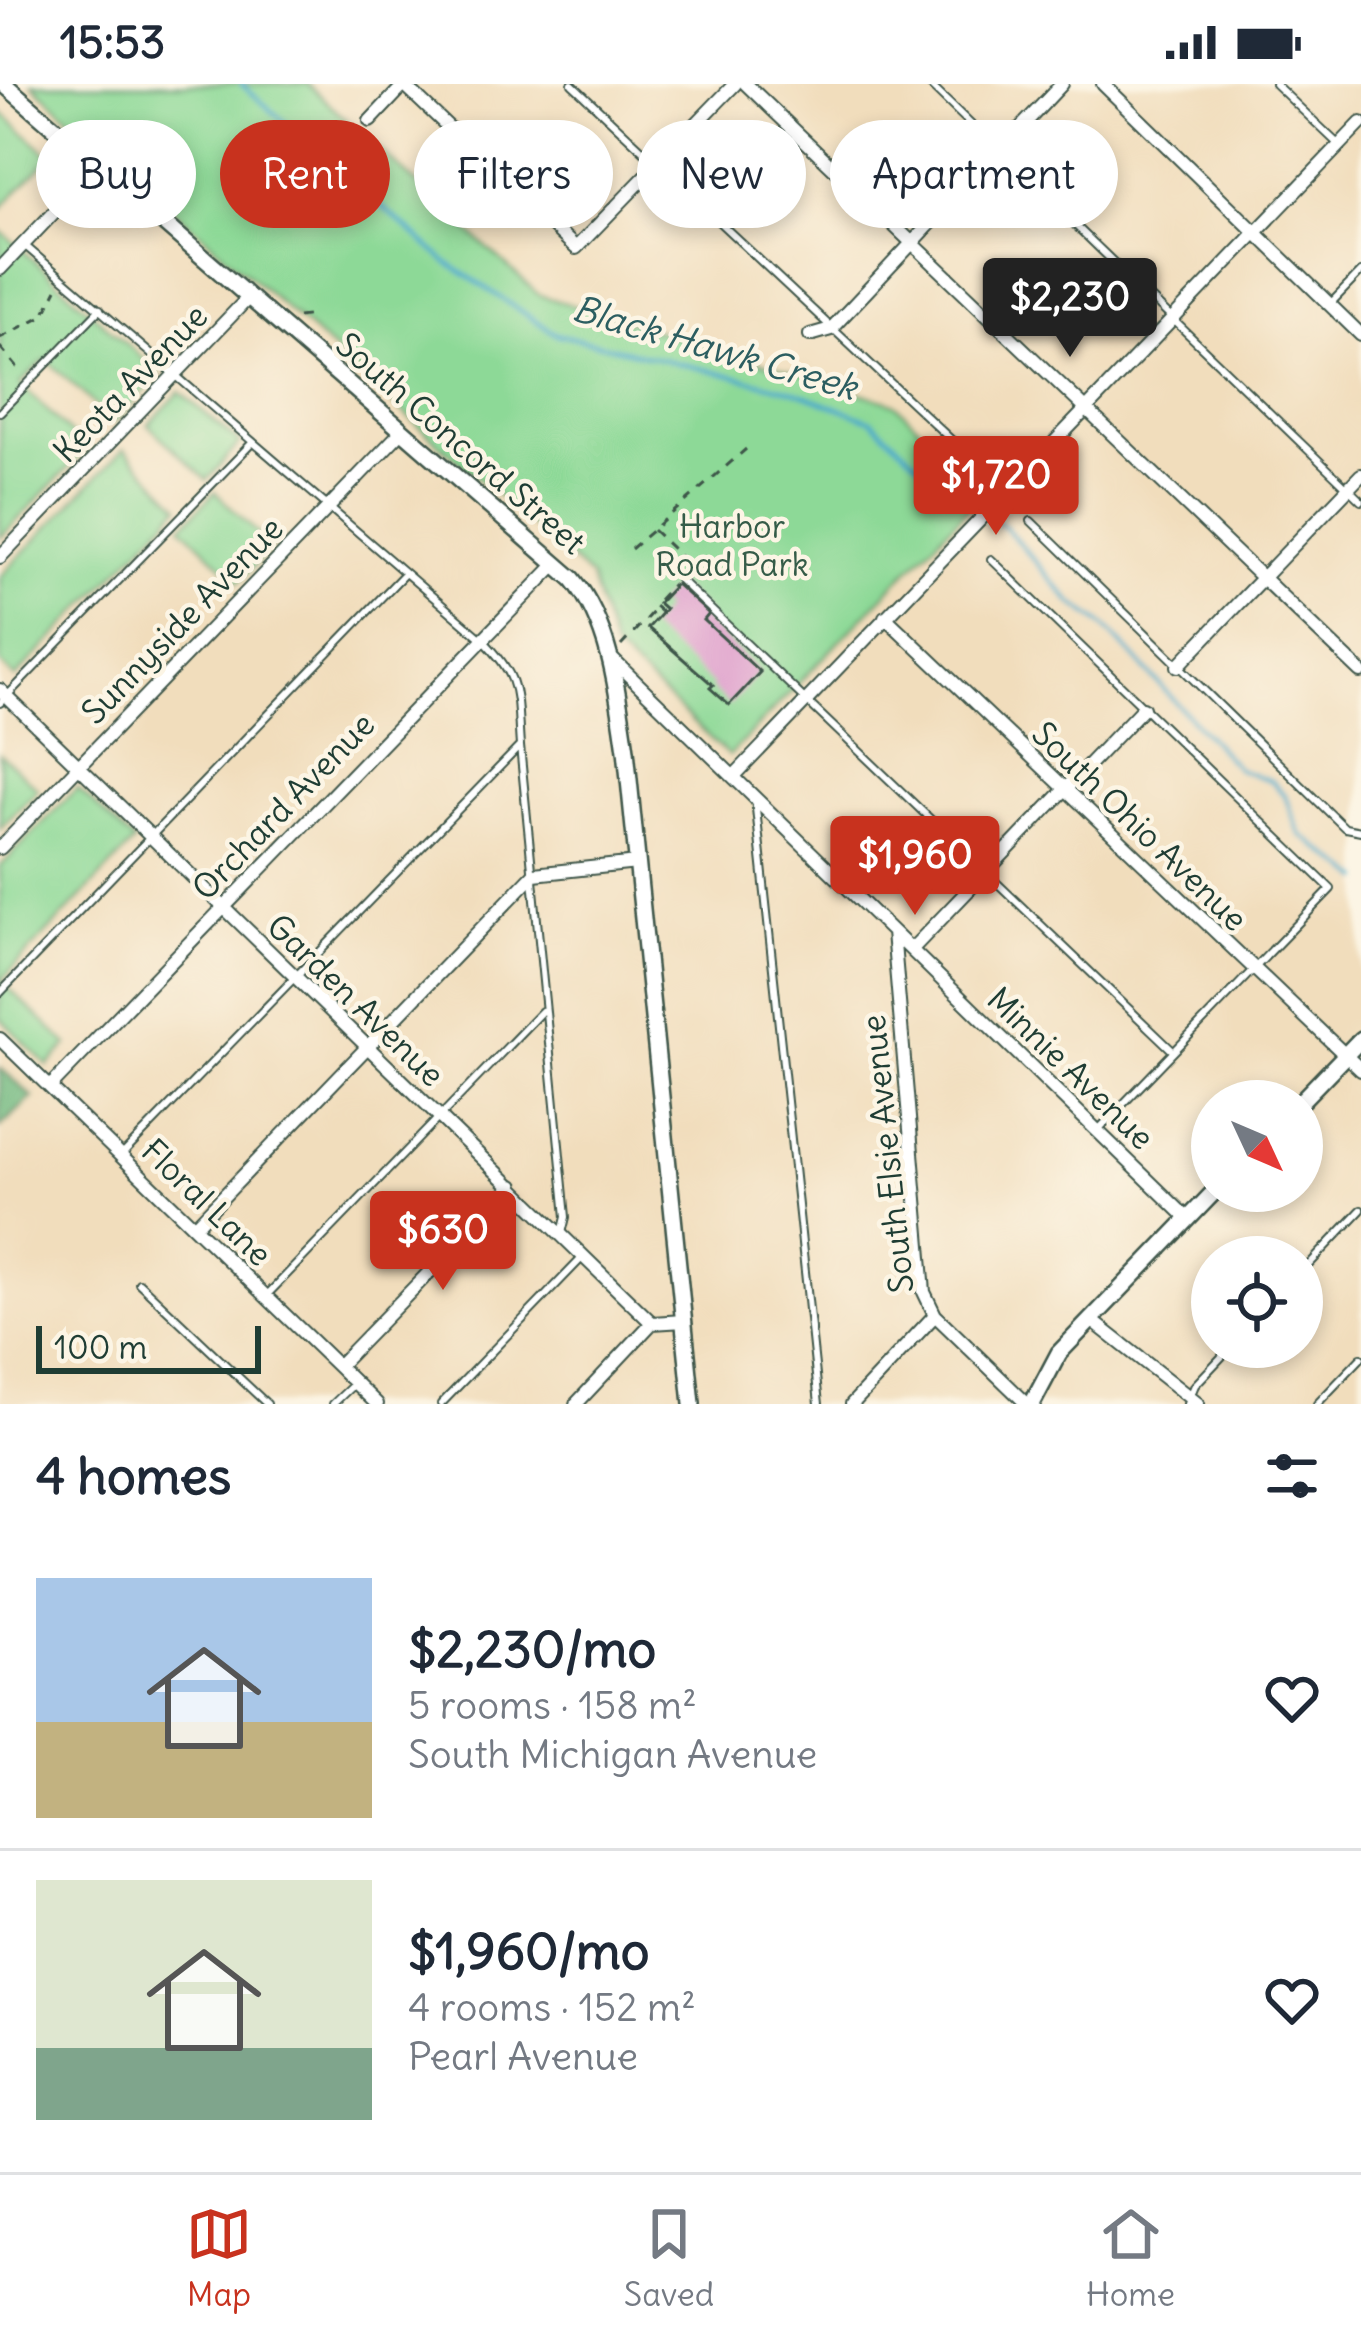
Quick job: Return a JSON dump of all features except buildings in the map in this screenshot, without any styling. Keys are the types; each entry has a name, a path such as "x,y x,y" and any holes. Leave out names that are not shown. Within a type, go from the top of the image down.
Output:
{"street":[{"name":"South Concord Street","path":"4,84 45,120"},
{"path":"700,120 734,84"},
{"path":"746,84 1361,672"},
{"path":"1029,120 1062,84"},
{"path":"1102,84 1361,335"},
{"path":"371,120 404,85 576,248 637,185"},
{"path":"734,776 1361,123"},
{"path":"0,269 38,228"},
{"name":"South Concord Street","path":"168,228 556,564 588,601 613,651 692,1404"},
{"path":"810,335 831,329 929,228"},
{"name":"Keota Avenue","path":"0,556 248,298"},
{"name":"Sunnyside Avenue","path":"0,848 402,430"},
{"path":"1178,666 1361,476"},
{"name":"Orchard Avenue","path":"50,1087 556,564"},
{"name":"South Ohio Avenue","path":"885,617 1251,971 1361,1070"},
{"name":"Minnie Avenue","path":"613,651 734,776 1188,1219"},
{"name":"Garden Avenue","path":"2,697 652,1323"},
{"path":"912,949 1143,708"},
{"path":"194,1227 534,874 637,863"},
{"name":"South Elsie Avenue","path":"893,931 924,1292 934,1315 1030,1404"},
{"name":"Floral Lane","path":"0,1039 6,1052 50,1087 377,1404"},
{"path":"1321,1080 1361,1039"},
{"path":"338,1366 513,1186"},
{"path":"1030,1404 1047,1369 1194,1212"},
{"path":"852,1404 934,1315"},
{"path":"1090,1319 1191,1403"},
{"path":"580,1401 652,1323 684,1321"}],"lane":[{"path":"572,84 637,146"},
{"path":"929,84 966,120"},
{"path":"1275,84 1339,145"},
{"path":"724,228 976,463"},
{"path":"1075,228 1361,501"},
{"path":"23,244 510,667 566,1217 562,1236"},
{"path":"1329,304 1361,272"},
{"path":"0,412 100,309"},
{"path":"2,697 252,442"},
{"path":"1031,521 1345,828 1361,831"},
{"path":"991,559 1331,889 1097,1131"},
{"path":"0,993 405,573"},
{"path":"679,579 1173,1052"},
{"path":"121,1156 520,746"},
{"path":"755,796 818,1404"},
{"path":"266,1297 542,1011"},
{"path":"1323,1250 1361,1210"},
{"path":"441,1404 583,1257"},
{"path":"139,1282 267,1404"},
{"path":"1317,1404 1361,1358"},
{"path":"1191,1403 1195,1385 1211,1368"},
{"path":"334,1404 355,1383"}],"path":[{"path":"0,338 44,315 63,277"},
{"path":"0,347 29,382"},
{"path":"631,549 746,449"},
{"path":"613,651 659,610 653,605 691,566 652,528"}],"green space":[{"name":"Harbor Road Park","path":"32,84 307,84 347,120 220,120 220,228 390,228 390,159 414,181 414,228 465,228 539,295 894,403 985,490 729,756 613,648 590,577 195,228 196,120 73,120"},
{"path":"0,111 36,143 36,172 0,209"},
{"path":"0,230 160,374 114,423 46,359 20,384 87,449 0,538"},
{"path":"180,392 240,443 207,480 148,425"},
{"path":"124,449 180,506 15,678 0,663 0,577"},
{"path":"215,492 272,547 239,582 182,526"},
{"path":"0,754 38,789 0,828"},
{"path":"77,788 134,842 1,981 68,1045 48,1066 0,1018 0,867"},
{"path":"0,1068 33,1097 0,1127"}],"waterway":[{"name":"Black Hawk Creek","path":"241,84 446,262 556,334 791,390 872,421 938,481 1005,527 1071,602 1105,626 1238,769 1272,781 1285,796 1300,834 1361,879"}]}
